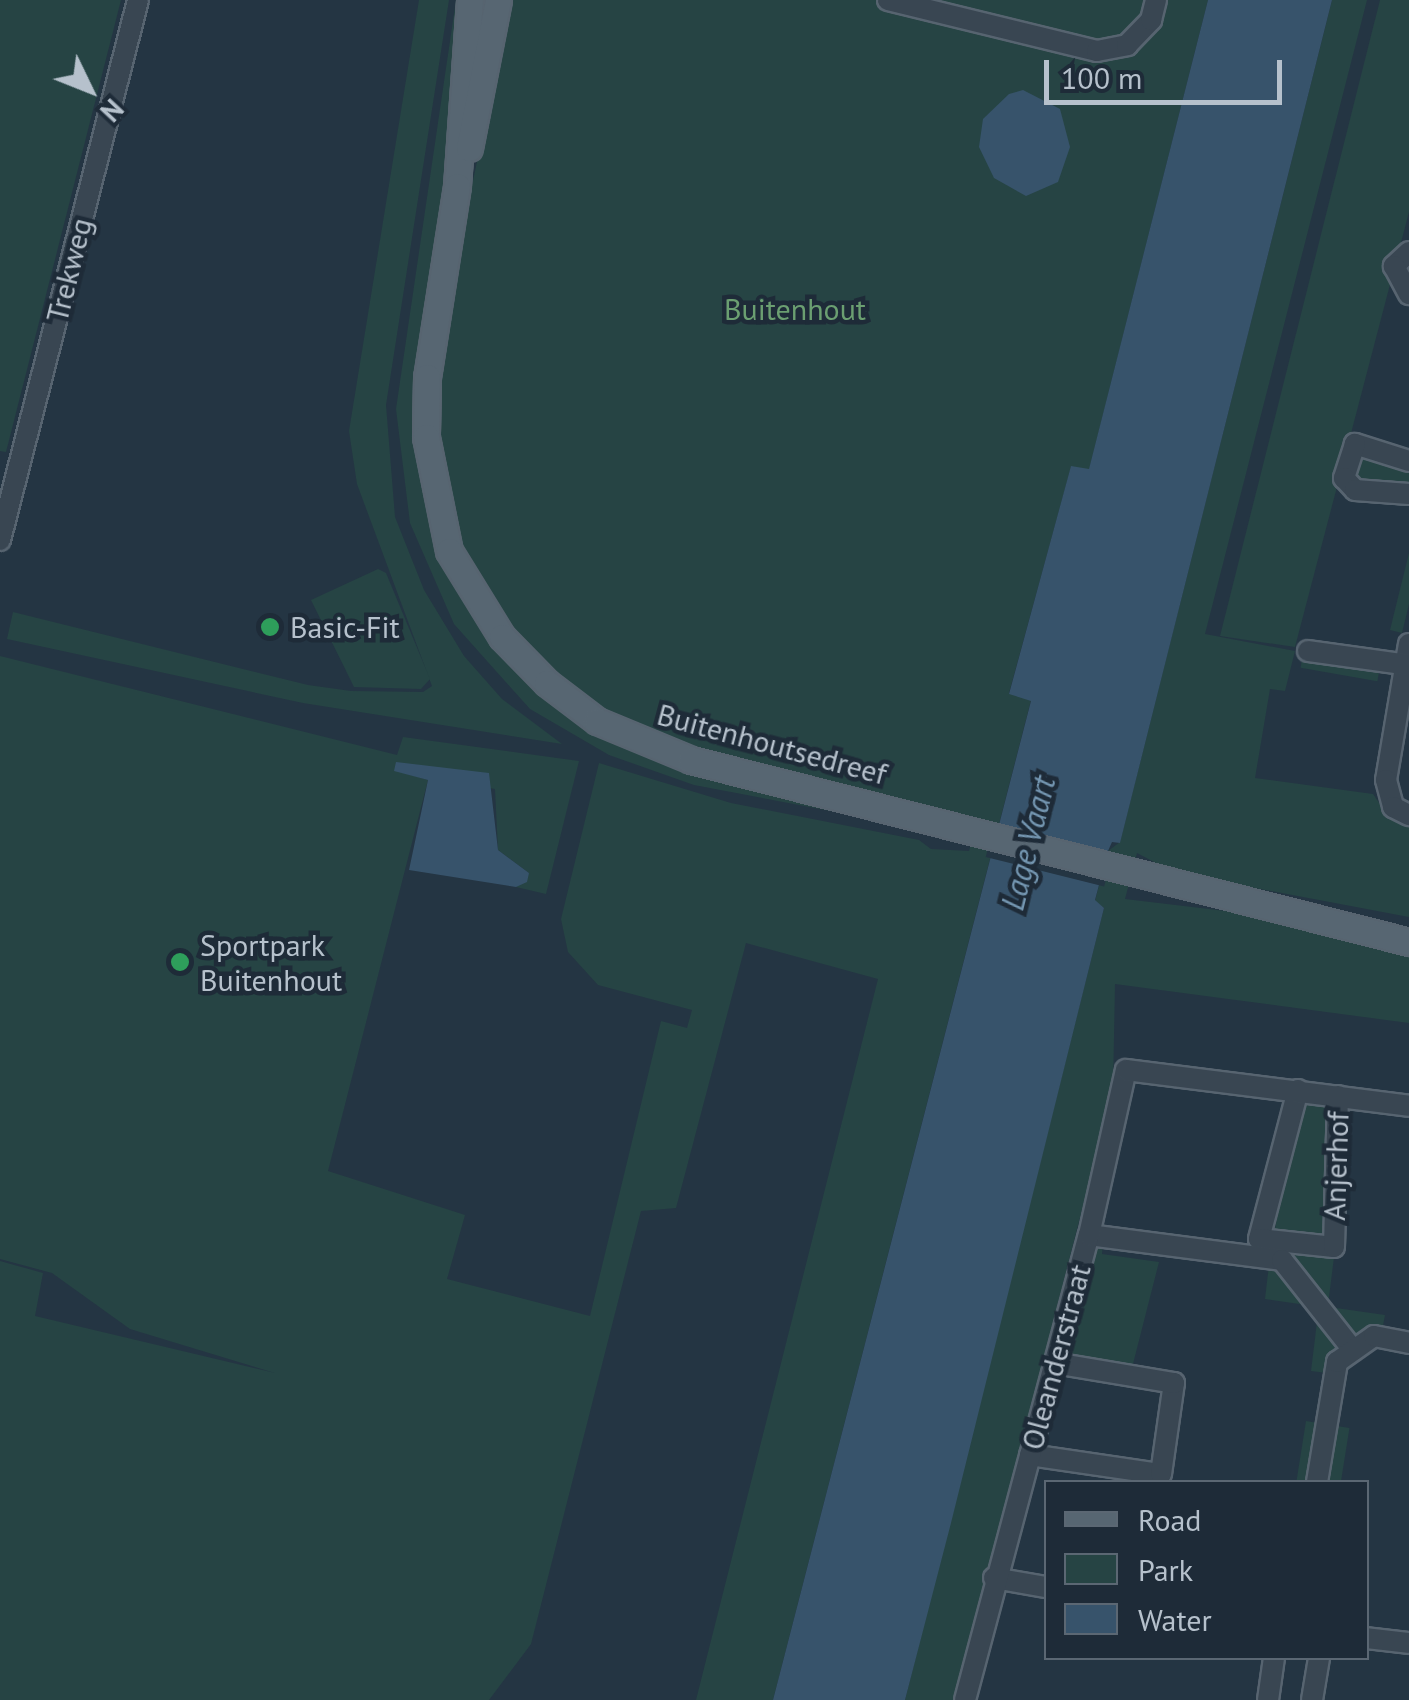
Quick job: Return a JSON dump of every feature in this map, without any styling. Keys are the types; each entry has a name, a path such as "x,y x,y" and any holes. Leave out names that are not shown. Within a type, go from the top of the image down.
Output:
{"main road":[{"name":"Buitenhoutsedreef","path":"457,186 470,0"},
{"name":"Buitenhoutsedreef","path":"501,0 457,186 427,377 426,436 449,551 502,637 546,683 636,742 1162,879 1340,920 1409,942"},
{"name":"Buitenhoutsedreef","path":"1340,920 1409,927"}],"street":[{"name":"Trekweg","path":"0,540 138,0"},
{"path":"888,0 1097,51 1126,44 1151,20 1156,0"},
{"path":"1409,252 1394,266 1409,294"},
{"path":"1409,461 1355,444 1344,478 1355,490 1409,494"},
{"path":"1409,644 1386,780 1393,807 1409,815"},
{"path":"1308,650 1407,665"},
{"name":"Oleanderstraat","path":"965,1700 994,1578 1088,1235 1126,1070 1298,1090"},
{"path":"1298,1090 1409,1106"},
{"name":"Anjerhof","path":"1298,1090 1259,1239 1334,1247 1338,1096"},
{"path":"1088,1235 1282,1260 1353,1350"},
{"path":"1316,1480 1337,1362 1374,1336 1409,1343"},
{"path":"1030,1455 1161,1474 1174,1383 1054,1364"},
{"path":"994,1578 1044,1587"},
{"path":"1369,1638 1409,1643"},
{"path":"1268,1700 1274,1660"},
{"path":"1312,1700 1319,1660"}],"green space":[{"path":"0,0 121,0 6,452 0,451"},
{"path":"419,0 449,0 386,405 395,517 424,590 464,656 502,699 562,744 303,703 7,639 13,612 308,685 351,691 423,692 432,686 357,484 349,431"},
{"path":"456,0 465,0 417,456 431,526 561,706 936,831 694,785 609,755 530,709 454,624 410,523 396,409"},
{"name":"Buitenhout","path":"511,0 1208,0 1089,470 1071,467 1009,693 1031,700 773,1700 696,1700 878,979 746,943 676,1208 641,1211 531,1644 489,1700 0,1700 0,1261 43,1273 35,1316 275,1373 130,1329 52,1273 0,1259 0,656 397,755 403,737 579,761 546,894 516,887 529,873 498,850 495,789 405,773 428,780 328,1171 465,1215 447,1279 590,1316 661,1021 687,1028 692,1010 598,985 568,952 561,919 599,763 731,803 919,840 931,849 969,851 978,818 715,756 613,717 564,683 509,631 475,576 458,536 436,432 442,328"},
{"path":"1332,0 1367,0 1205,634 1295,651 1285,691 1270,689 1255,778 1373,794 1391,820 1409,823 1409,917 1175,873 1137,853 1125,899 1234,912 1409,949 1409,1023 1115,984 1113,1089 956,1700 905,1700 1104,908 1095,901 1108,851 1120,842"},
{"path":"1380,0 1409,0 1409,212 1295,647 1220,636"},
{"path":"1359,452 1409,469 1409,486 1355,484"},
{"path":"1409,553 1409,604 1402,633 1390,630"},
{"path":"378,569 386,573 430,679 421,689 354,687 311,600"},
{"path":"1303,654 1380,668 1377,681 1301,668"},
{"path":"1297,1101 1334,1107 1322,1238 1275,1229"},
{"path":"1103,1242 1102,1254 1159,1262 1133,1364 1069,1355 1061,1348 1088,1248"},
{"path":"1273,1249 1334,1257 1328,1305"},
{"path":"1269,1265 1282,1266 1313,1306 1265,1299"},
{"path":"1329,1307 1385,1315 1382,1331 1352,1335"},
{"path":"1317,1322 1327,1323 1341,1346 1327,1373 1311,1371"},
{"path":"1306,1421 1349,1428 1341,1480 1297,1480"}],"water":[{"name":"Lage Vaart","path":"1208,0 1332,0 1120,843 1112,842 1108,851 1095,900 1104,908 951,1523 905,1700 773,1700 1031,701 1009,694 1071,466 1089,469"},
{"path":"1023,90 1060,109 1070,147 1058,182 1026,196 994,178 979,147 983,119 1009,94"},
{"path":"396,762 489,773 498,850 529,873 527,882 516,887 409,870 428,780 394,771"}],"pier":[{"path":"994,824 1112,854 1104,887 986,857"}],"place":[{"name":"Basic-Fit","path":"270,627"},
{"name":"Sportpark Buitenhout","path":"180,962"}]}
